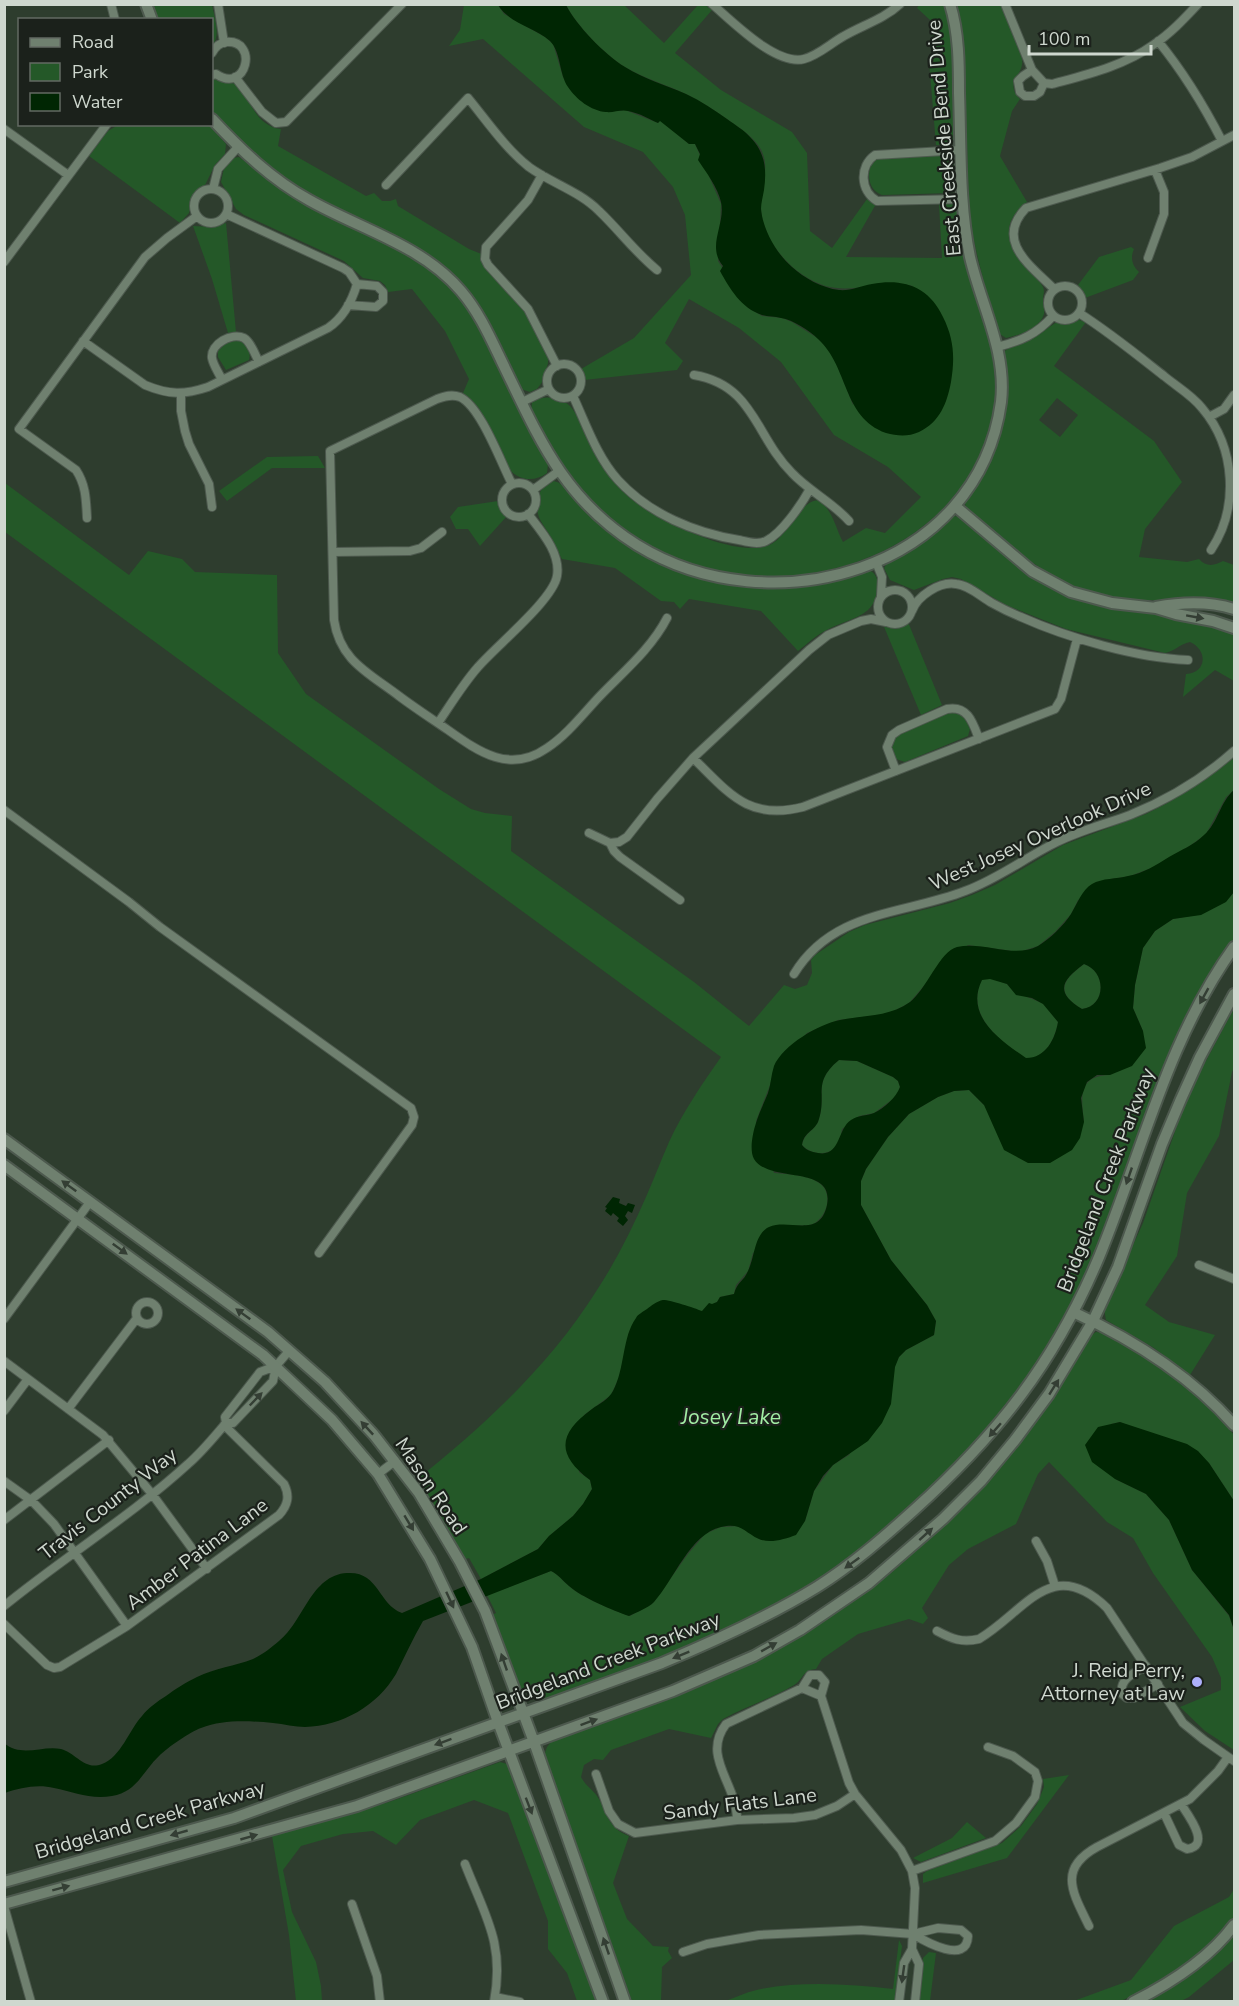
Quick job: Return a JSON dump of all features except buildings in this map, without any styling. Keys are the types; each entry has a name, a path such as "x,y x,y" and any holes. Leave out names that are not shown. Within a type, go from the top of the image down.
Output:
{"main road":[{"name":"East Creekside Bend Drive","path":"213,120 238,147 279,181 304,197 420,256 459,289 474,308 543,447 574,492 614,529 653,554 689,569 722,578 777,583 831,577 876,562 918,538 938,523 955,506 981,466 996,425 1002,384 998,347 970,256 963,199 958,49 951,4"},
{"path":"955,506 1015,558 1053,584 1091,598 1156,608 1214,621 1234,628"},
{"path":"1156,608 1192,602 1234,609"},
{"name":"Bridgeland Creek Parkway","path":"4,1882 234,1818 702,1647 786,1605 854,1562 948,1479 998,1427 1032,1383 1073,1312 1098,1259 1159,1090 1202,1000 1234,947"},
{"name":"Bridgeland Creek Parkway","path":"4,1905 357,1806 673,1691 734,1665 800,1630 869,1583 943,1519 981,1481 1049,1394 1093,1321 1118,1267 1162,1144 1181,1099 1200,1057 1234,994"},
{"name":"Mason Road","path":"4,1138 268,1332 326,1382 374,1435 419,1493 460,1562 485,1611 534,1742 625,2001"},
{"name":"Mason Road","path":"4,1165 276,1366 333,1420 378,1474 438,1574 462,1626 603,2001"},
{"path":"1073,1312 1138,1345 1171,1367 1221,1410 1234,1425"},
{"path":"1133,2001 1169,1983 1202,1957 1234,1925"}],"street":[{"path":"218,4 224,43"},
{"path":"235,77 262,112 276,123 286,122 402,4"},
{"path":"713,5 776,55 795,60 814,55 855,29 890,13 900,4"},
{"path":"1005,4 1032,70 1041,81 1040,92 1034,96 1025,96 1020,92 1018,81 1032,70"},
{"path":"1041,81 1061,81 1118,64 1158,41 1174,29 1198,4"},
{"path":"1158,41 1200,97 1222,141"},
{"path":"213,52 218,45 236,43 244,51 246,63 244,69 235,77 225,78 213,75"},
{"path":"386,185 468,98 507,146 530,167 571,190 599,211 633,249 657,270"},
{"path":"4,262 105,126"},
{"path":"4,129 68,175"},
{"path":"1054,289 1019,251 1013,240 1013,229 1017,217 1026,208 1155,170 1192,157 1234,135"},
{"path":"213,189 218,169 238,147"},
{"path":"962,150 875,155 866,165 864,186 870,197 884,202 963,199"},
{"path":"1148,258 1164,214 1164,192 1155,170"},
{"path":"542,175 528,200 486,247 485,260 528,309 556,366"},
{"path":"213,189 221,192 228,205 226,214 217,222 203,222 197,216 194,204 196,197 201,192 213,189"},
{"path":"226,214 343,268 349,272 357,284"},
{"path":"87,518 86,494 82,479 76,470 20,429 145,257 197,216"},
{"path":"348,305 376,307 383,301 383,292 377,286 357,284"},
{"path":"83,341 145,385 181,394 208,387 328,328 341,316 357,284"},
{"path":"1066,285 1077,290 1082,302 1079,314 1066,320 1053,316 1047,302 1049,295 1054,289 1066,285"},
{"path":"1079,314 1113,335 1201,407 1227,447 1234,475 1233,499 1227,525 1221,538 1211,549"},
{"path":"998,347 1035,333 1053,316"},
{"path":"222,380 212,359 215,347 221,342 237,336 244,338 249,342 259,362"},
{"path":"570,365 580,373 581,386 573,396 567,398 556,396 549,389 548,376 556,366 570,365"},
{"path":"694,375 721,383 740,397 782,462 810,489 837,508 849,520"},
{"path":"522,402 549,389"},
{"path":"181,394 181,411 185,431 209,484 212,507"},
{"path":"512,484 472,408 462,398 455,396 437,399 330,451 334,620 336,633 346,654 361,668 473,748 495,758 517,760 537,754 558,739 654,640 667,618"},
{"path":"573,396 602,456 618,480 652,507 688,526 714,535 761,543 774,535 796,511 810,489"},
{"path":"1209,417 1224,409 1234,396"},
{"path":"533,490 559,471"},
{"path":"524,483 533,490 537,498 536,505 528,514 519,517 506,511 502,497 505,490 512,484 524,483"},
{"path":"438,723 471,675 546,597 557,578 557,568 550,546 528,514"},
{"path":"333,552 410,551 421,548 442,532"},
{"path":"876,562 882,577 879,613 886,622"},
{"path":"882,577 910,600 912,611"},
{"path":"861,621 871,619 891,624 902,623 916,602 926,594 946,584 960,585 1022,618 1077,639 1165,659 1188,660"},
{"path":"589,833 610,843 619,842 627,837 693,758 732,719 819,641 861,621 871,613 888,591 926,594"},
{"path":"693,758 742,802 752,807 776,812 803,807 1055,709 1061,699 1077,639"},
{"path":"896,771 887,747 892,735 947,709 955,708 966,713 971,718 979,739"},
{"name":"West Josey Overlook Drive","path":"794,974 811,950 847,926 877,915 927,904 967,891 1058,842 1149,806 1201,776 1234,751"},
{"path":"4,810 160,927 411,1108 414,1117 412,1125 318,1252"},
{"path":"610,843 620,857 680,900"},
{"path":"4,1319 90,1202"},
{"path":"1199,1265 1234,1280"},
{"path":"68,1409 137,1318"},
{"path":"276,1366 289,1351"},
{"path":"4,1361 108,1440 152,1494 207,1569"},
{"name":"Travis County Way","path":"225,1424 225,1417 260,1372 276,1366"},
{"name":"Travis County Way","path":"4,1606 189,1464 225,1424 233,1423 273,1382 276,1366"},
{"path":"4,1411 28,1379"},
{"name":"Amber Patina Lane","path":"4,1624 47,1665 60,1668 127,1626 279,1515 286,1505 288,1496 284,1484 225,1424"},
{"path":"4,1520 32,1501 108,1440"},
{"path":"378,1474 394,1461"},
{"path":"4,1481 32,1501 54,1524 127,1626"},
{"path":"1036,1541 1047,1561 1054,1586"},
{"path":"937,1631 955,1640 967,1642 979,1639 1039,1592 1054,1586 1084,1590 1107,1608 1183,1723 1231,1759 1203,1788 1182,1804 1083,1854 1071,1872 1071,1885 1089,1926"},
{"path":"1146,1666 1123,1681 1120,1687 1122,1694 1127,1698 1134,1698 1158,1684"},
{"path":"737,1820 735,1799 717,1755 717,1738 726,1724 802,1688 810,1675 819,1675 825,1682 821,1696 841,1762 855,1794 901,1850 912,1871 915,1888 912,1949 904,1963 899,2001"},
{"path":"802,1688 821,1696"},
{"path":"912,1871 995,1841 1016,1823 1035,1797 1038,1780 1035,1772 1013,1756 988,1747"},
{"name":"Sandy Flats Lane","path":"596,1774 609,1811 618,1824 635,1833 737,1820 815,1815 837,1806 855,1794"},
{"path":"1164,1813 1179,1845 1187,1849 1194,1848 1199,1835 1182,1804"},
{"path":"465,1864 493,1932 498,1970 495,1999 520,2001"},
{"path":"352,1904 377,1976 380,2001"},
{"path":"4,1905 31,2001"},
{"path":"682,1952 707,1944 759,1935 861,1930 913,1934 938,1928 961,1930 969,1936 968,1944 959,1950 935,1947 913,1934"},
{"path":"912,1949 919,1964 915,2001"}],"green space":[{"path":"151,5 212,5 217,32 215,42 213,45 213,18 157,18"},
{"path":"464,5 498,5 504,14 545,37 553,44 563,77 569,88 606,112 625,110 658,123 660,120 689,144 695,144 721,204 718,261 747,307 762,316 782,318 792,322 819,339 833,355 853,405 913,286 884,284 858,288 832,287 818,283 795,269 774,246 765,227 761,199 765,160 755,141 698,100 625,67 600,47 566,5 624,5 664,43 698,5 705,5 712,10 675,53 721,90 792,132 807,153 810,231 832,248 867,199 876,204 846,257 942,258 939,204 950,202 958,209 964,254 991,349 995,388 994,408 978,459 950,501 912,535 867,558 817,572 765,576 713,570 665,554 634,537 593,503 559,463 548,445 532,416 532,402 541,398 551,398 566,403 575,412 604,468 629,497 678,526 721,543 759,548 773,543 805,506 818,500 830,514 843,542 866,528 885,533 921,497 888,467 834,435 781,362 739,328 689,299 665,343 683,361 677,370 584,380 581,369 634,338 691,275 685,215 673,187 643,152 584,127 483,39 449,46 460,30"},
{"path":"919,5 946,5 953,55 956,140 948,145 936,145 929,61 936,57 930,20 917,8"},
{"path":"957,5 1001,5 1022,58 1021,69 1014,83 1015,93 1020,99 1012,111 1000,156 1027,202 1017,211 1012,220 1009,237 1017,254 1043,287 1044,312 1042,319 1034,327 1006,338 998,333 971,225 964,44"},
{"path":"213,79 236,84 265,123 281,129 278,146 366,196 374,193 382,201 396,199 398,206 469,249 484,255 525,312 548,357 543,381 537,389 530,392 521,389 472,297 444,267 404,240 315,198 282,176 238,139 213,111"},
{"path":"116,126 210,126 226,144 225,154 215,165 205,185 194,194 189,213 180,223 89,156 108,131"},
{"path":"950,154 957,161 958,175 957,187 951,193 882,195 873,189 869,179 870,168 876,158"},
{"path":"239,157 317,210 395,247 422,263 458,296 476,323 548,464 547,473 538,478 528,479 510,470 478,407 463,393 469,379 445,331 412,289 388,292 380,281 363,278 344,261 244,215 236,209 221,182 224,168 233,158"},
{"path":"226,223 236,332 228,333 193,226 213,227"},
{"path":"1131,247 1134,249 1132,261 1139,272 1133,280 1085,298 1078,285 1099,257"},
{"path":"1079,320 1086,322 1054,366 1154,441 1182,482 1145,529 1139,557 1187,562 1199,559 1210,565 1223,561 1234,565 1234,604 1198,599 1138,600 1087,591 1045,571 967,509 965,504 967,498 986,466 1002,422 1007,390 1003,358 1005,351 1028,341 1057,322","holes":["1057,398 1078,415 1060,437 1039,420"]},
{"path":"234,340 241,341 246,346 250,356 249,360 226,370 218,357 218,351 226,343"},
{"path":"318,456 325,468 272,468 227,501 219,491 267,457"},
{"path":"553,481 562,485 595,521 607,530 654,560 680,571 733,585 788,588 823,584 869,570 877,578 877,595 868,610 821,633 798,651 761,611 689,599 680,609 674,602 661,601 615,568 562,559 539,517 537,506 541,490"},
{"path":"5,483 129,575 148,551 182,559 195,572 277,575 278,653 306,694 439,789 471,809 512,816 511,851 694,982 749,1026 784,985 795,989 807,985 812,973 811,960 849,932 865,925 950,903 995,885 1063,845 1146,814 1171,801 1234,758 1234,790 1226,797 1206,834 1154,867 1130,876 1111,879 1078,900 1071,914 1038,946 1019,952 968,945 929,980 909,1003 888,1014 838,1020 807,1033 775,1066 756,1121 774,1173 810,1178 824,1187 827,1204 823,1215 815,1223 795,1226 787,1230 753,1253 748,1271 736,1285 734,1294 720,1297 717,1302 702,1312 663,1300 629,1332 620,1375 611,1395 584,1415 579,1472 590,1480 592,1489 573,1516 549,1536 538,1549 481,1579 469,1558 465,1559 415,1481 491,1416 514,1393 537,1369 579,1317 623,1245 680,1120 721,1057 5,532"},
{"path":"498,501 498,505 507,516 480,546 468,529 456,529 450,517 458,507"},
{"path":"954,516 959,517 1019,566 1068,596 1101,607 1175,616 1234,632 1234,681 1215,670 1183,697 1186,674 1198,670 1203,661 1200,650 1190,642 1165,653 1066,629 1006,605 961,579 952,577 943,579 914,590 890,580 884,568 889,560 919,543"},
{"path":"882,622 896,626 908,622 942,705 921,715"},
{"path":"951,712 961,714 965,719 970,729 968,736 905,762 896,759 891,747 897,734"},
{"path":"1234,892 1234,943 1206,987 1108,1226 1079,1290 1032,1371 981,1438 899,1521 823,1578 753,1618 691,1647 538,1702 534,1683 520,1690 492,1615 496,1613 487,1595 551,1571 581,1595 630,1616 653,1603 705,1534 721,1527 740,1526 761,1540 805,1521 814,1491 833,1465 849,1455 899,1357 906,1350 934,1335 936,1321 927,1305 891,1260 861,1205 861,1181 866,1169 888,1137 909,1114 938,1097 954,1091 969,1090 984,1105 1084,1122 1082,1096 1087,1083 1100,1076 1110,1075 1143,1031 1133,1008 1135,985 1143,948 1155,931 1173,919 1201,914 1225,902"},
{"path":"1084,964 1097,974 1101,988 1096,1002 1082,1009 1068,997 1065,986 1071,975"},
{"path":"990,978 1007,984 1013,991 1044,1004 1058,1022 1052,1041 1039,1055 1026,1059 996,1036 981,1016 978,992 982,979"},
{"path":"1234,1008 1234,1068 1219,1136 1187,1193 1177,1256 1145,1305 1169,1322 1215,1335 1190,1375 1154,1348 1106,1320 1104,1309 1143,1223 1179,1120 1197,1078"},
{"path":"839,1060 857,1061 893,1077 898,1081 900,1087 897,1096 874,1113 859,1116 842,1129 840,1141 835,1148 825,1153 815,1153 802,1145 805,1137 818,1122 821,1113 825,1076"},
{"path":"1096,1332 1111,1336 1150,1358 1208,1407 1234,1435 1234,1501 1209,1463 1120,1422 1111,1424 1115,1479 1146,1494 1169,1520 1192,1570 1229,1616 1234,1630 1234,1750 1205,1731 1180,1707 1221,1690 1221,1678 1212,1657 1153,1573 1133,1538 1107,1522 1049,1462 1038,1474 1016,1524 968,1549 949,1565 922,1608 928,1618 923,1624 909,1619 858,1634 822,1659 816,1669 805,1673 794,1685 723,1719 711,1738 669,1729 611,1750 603,1760 594,1759 584,1765 581,1777 601,1802 612,1824 629,1836 613,1883 627,1919 653,1946 669,1947 668,1951 672,1958 662,1967 661,2001 632,2001 544,1756 547,1747 551,1742 690,1691 759,1659 823,1621 891,1573 940,1530 999,1467 1090,1336"},
{"path":"500,1762 507,1764 512,1771 599,2001 577,2001 567,1973 548,1949 548,1921 508,1813 474,1800 420,1820 396,1845 373,1831 343,1834 301,1846 283,1870 292,1912 316,1962 322,2001 296,2001 289,1935 272,1836 389,1802"},
{"path":"1069,1775 1007,1858 923,1883 923,1874 927,1871 1002,1843 1021,1826 1037,1804 1044,1787 1043,1779"},
{"path":"967,1822 986,1838 921,1862 913,1858 952,1838"},
{"path":"1234,1889 1234,1917 1198,1955 1157,1984 1121,2001 1071,2002 1131,1980 1174,1926 1229,1897"},
{"path":"1234,1934 1234,1960 1189,1997 1181,2001 1148,2002 1194,1971"},
{"path":"899,1940 902,1946 895,2001 725,2001 756,1990 777,1986 810,1984 893,1989"},
{"path":"929,1952 936,1953 930,2001 918,2002 923,1958"}],"water":[{"path":"498,5 566,5 600,47 625,67 686,94 745,132 759,149 764,161 765,182 761,209 767,233 781,255 802,275 820,285 839,290 895,282 914,287 930,298 947,325 953,357 947,397 932,423 919,432 902,436 886,433 872,426 853,404 836,363 818,339 796,323 779,317 762,315 742,303 720,271 723,266 718,258 716,243 722,210 721,202 715,186 698,160 700,154 695,144 689,144 660,121 658,123 632,112 600,111 584,104 565,82 556,51 550,41 509,17"},
{"name":"Josey Lake","path":"1234,790 1234,892 1226,902 1201,915 1173,919 1155,931 1143,948 1135,985 1133,1008 1143,1031 1146,1048 1132,1066 1110,1075 1097,1075 1087,1082 1081,1098 1084,1122 1080,1138 1072,1150 1050,1163 1028,1163 1004,1150 984,1105 969,1090 954,1091 938,1097 909,1114 888,1137 866,1169 861,1181 861,1205 891,1260 927,1305 936,1321 934,1335 906,1350 899,1357 895,1367 891,1404 882,1423 868,1441 833,1465 823,1476 814,1491 805,1521 796,1535 768,1541 733,1526 710,1531 691,1548 654,1602 629,1616 581,1595 551,1571 423,1621 388,1685 369,1705 345,1718 319,1726 305,1727 237,1721 201,1728 163,1752 134,1786 121,1794 112,1796 90,1796 41,1786 5,1793 4,1743 18,1750 61,1749 96,1766 109,1761 150,1707 197,1677 253,1659 273,1646 288,1632 316,1590 335,1576 347,1573 366,1577 394,1609 402,1613 481,1579 538,1549 549,1536 573,1516 592,1489 590,1480 571,1461 565,1444 568,1435 581,1418 613,1391 620,1373 628,1334 639,1314 663,1300 702,1311 709,1303 717,1302 720,1297 734,1294 748,1271 758,1240 764,1230 777,1225 811,1225 818,1222 823,1215 827,1205 827,1192 821,1184 811,1179 773,1171 762,1166 754,1159 752,1151 756,1123 768,1093 774,1066 785,1051 802,1037 832,1022 885,1013 902,1007 916,996 939,963 957,947 978,946 1019,951 1038,946 1065,923 1083,893 1092,884 1145,871 1200,839 1213,825","holes":["1084,964 1097,974 1101,988 1096,1002 1082,1009 1067,997 1064,986 1070,975","990,979 1007,984 1016,995 1032,998 1043,1004 1058,1022 1055,1035 1044,1051 1039,1055 1026,1058 1006,1044 988,1026 981,1016 978,1005 978,993 982,980","839,1060 857,1061 893,1077 898,1081 900,1087 893,1099 882,1108 851,1120 831,1151 818,1153 802,1145 805,1137 818,1122 821,1113 823,1083 830,1068"]},
{"path":"613,1197 620,1199 619,1203 626,1206 628,1203 635,1205 632,1213 628,1211 625,1216 628,1220 623,1226 613,1213 611,1216 605,1211 607,1208 605,1207"},
{"path":"1120,1422 1187,1444 1198,1451 1209,1463 1234,1501 1234,1630 1229,1615 1192,1570 1169,1520 1146,1494 1115,1479 1092,1462 1085,1445 1098,1427"}],"place":[{"name":"J. Reid Perry, Attorney at Law","path":"1197,1682"}]}
